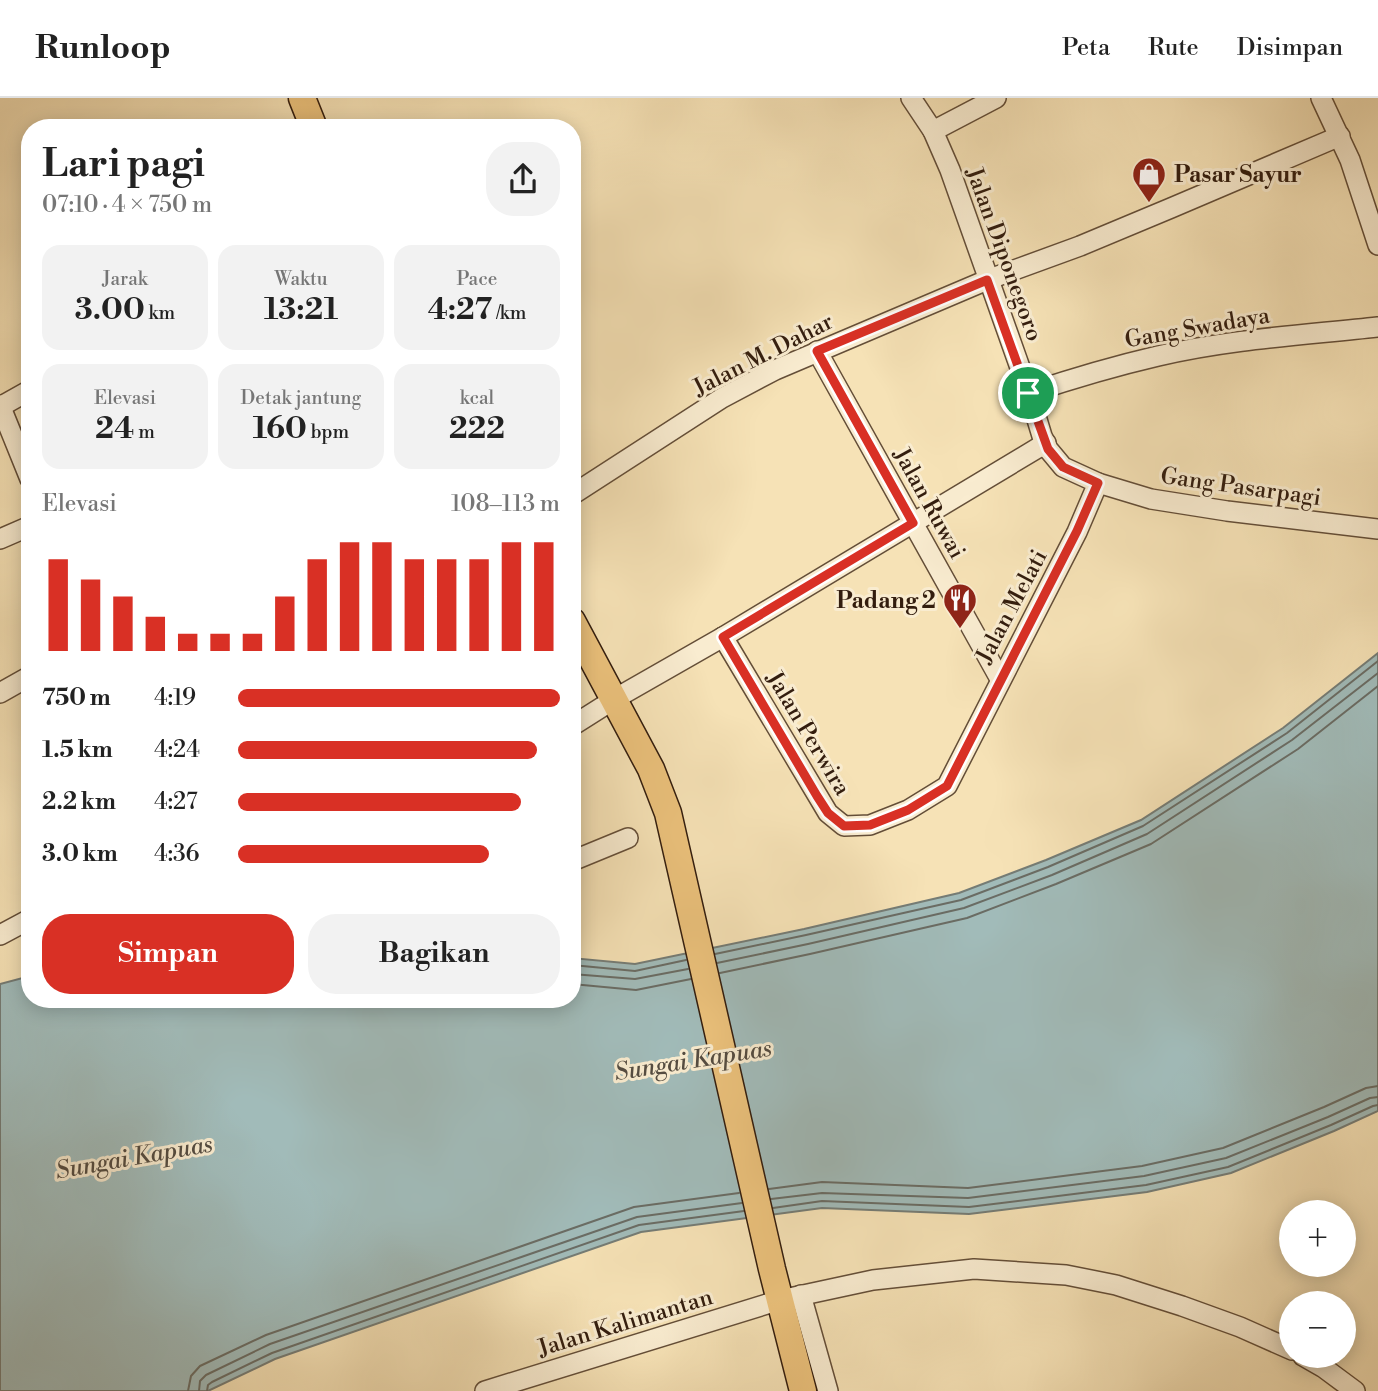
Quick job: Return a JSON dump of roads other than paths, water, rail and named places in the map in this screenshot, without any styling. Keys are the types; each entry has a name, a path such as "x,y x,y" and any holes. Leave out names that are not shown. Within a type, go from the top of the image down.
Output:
{"highway":[{"path":"302,98 310,119"},
{"path":"581,638 651,769 668,813 772,1269 790,1297 803,1391"}],"street":[{"name":"Jalan Diponegoro","path":"911,98 933,131 950,170 1048,449 1063,467 1098,483"},
{"path":"933,131 996,98"},
{"path":"1321,98 1350,160 1378,245"},
{"name":"Jalan M. Dahar","path":"581,489 722,398 775,370 987,280 1091,242 1339,136"},
{"name":"Gang Swadaya","path":"1028,393 1159,355 1272,338 1378,327"},
{"name":"Jalan Ruwai","path":"817,351 1000,679"},
{"path":"21,395 0,406 21,457"},
{"path":"625,693 1046,443"},
{"name":"Gang Pasarpagi","path":"1098,483 1151,499 1378,529"},
{"name":"Jalan Melati","path":"947,786 1077,531 1098,483"},
{"path":"0,540 21,530"},
{"name":"Jalan Perwira","path":"723,637 817,796 828,813 844,826 870,825 908,810 947,786"},
{"path":"0,693 21,681"},
{"path":"581,720 602,707"},
{"path":"581,857 628,838"},
{"path":"0,935 21,924"},
{"name":"Jalan Kalimantan","path":"485,1391 790,1297 873,1280 974,1269 1066,1275 1116,1285 1240,1327 1279,1344"},
{"path":"790,1297 828,1391"},
{"path":"1324,1368 1354,1391"}],"water":[{"name":"Sungai Kapuas","path":"1378,653 1378,1111 1231,1173 1147,1192 969,1214 822,1208 641,1232 275,1359 208,1391 0,1391 0,984 21,978 21,1008 581,1008 581,959 635,964 959,893 1141,820 1283,728"}],"place":[{"name":"Pasar Sayur","path":"1149,204"},
{"name":"Padang 2","path":"960,630"}]}
